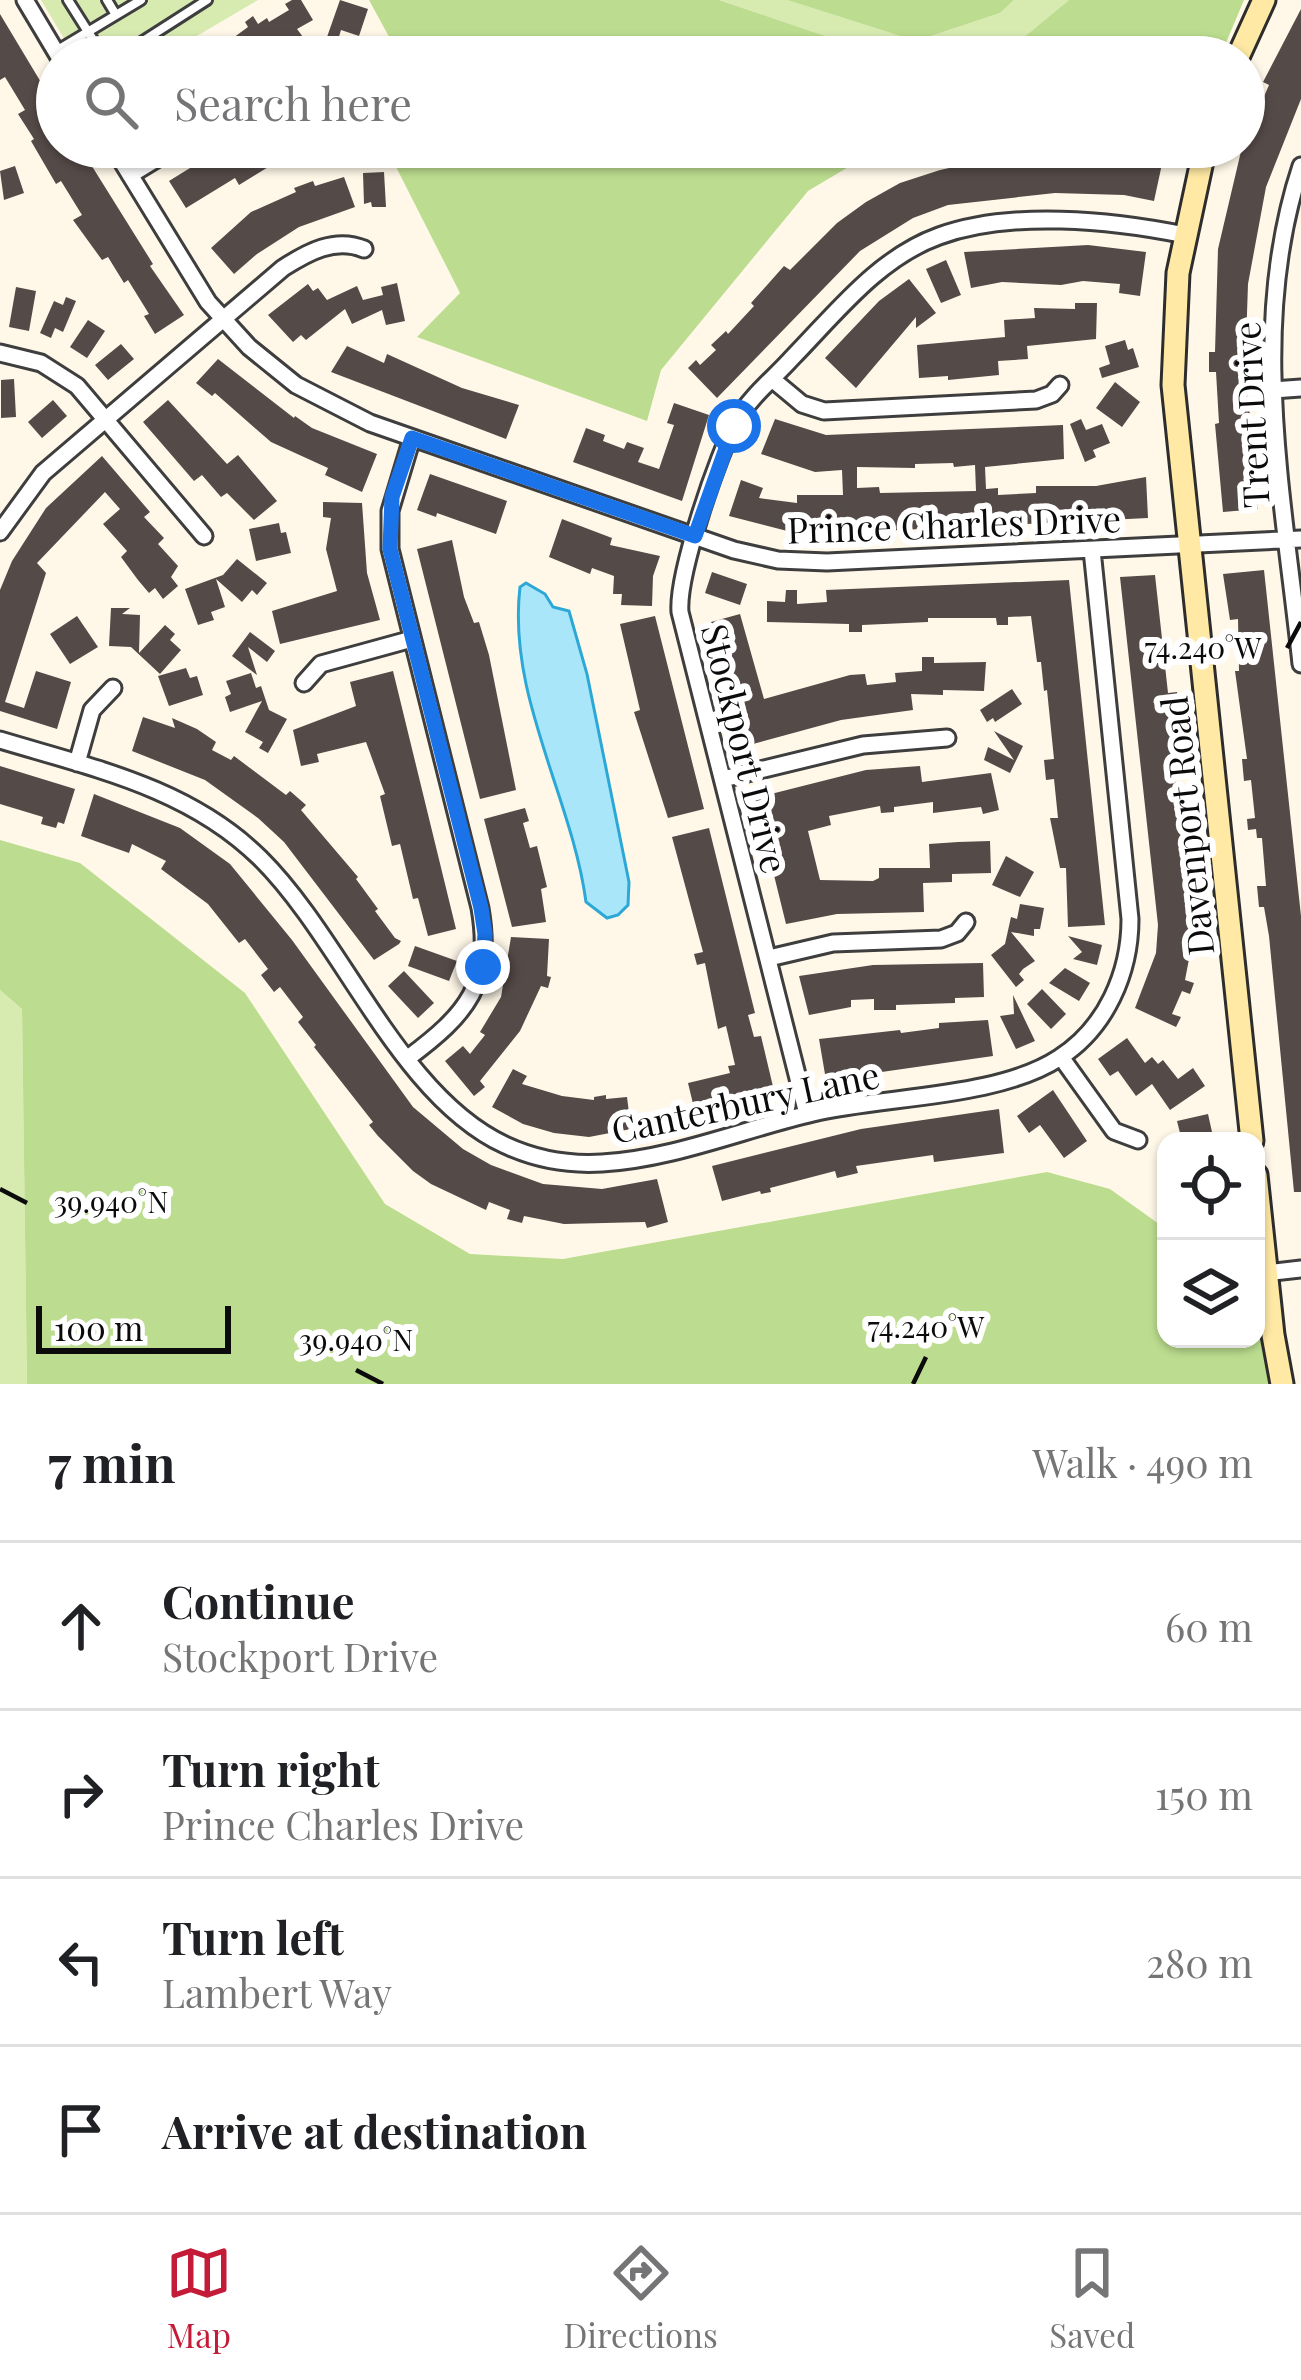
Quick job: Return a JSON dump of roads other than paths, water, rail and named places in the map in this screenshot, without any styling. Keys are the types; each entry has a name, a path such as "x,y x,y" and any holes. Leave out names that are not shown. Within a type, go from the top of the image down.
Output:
{"street":[{"path":"25,0 47,36"},
{"path":"1248,36 1264,0"},
{"name":"Trent Drive","path":"1301,166 1276,273 1273,390 1294,540 1301,664"},
{"name":"Prince Charles Drive","path":"126,168 188,272 223,320 296,385 356,418 749,555 806,562 1294,540"},
{"path":"130,175 142,168"},
{"name":"Davenport Road","path":"1200,168 1175,300 1173,368 1251,1132"},
{"name":"Stockport Drive","path":"807,1114 680,612 680,581 734,426 772,379 872,277 912,248 939,236 978,226 1068,221 1126,224 1185,235"},
{"path":"0,532 33,483 283,268 312,251 347,243 364,249"},
{"path":"0,353 41,362 66,376 204,536"},
{"path":"772,379 802,404 837,411 1036,400 1060,385"},
{"path":"1273,390 1301,388"},
{"path":"409,1058 462,1011 480,976 485,945 481,908 392,561 392,497 412,438"},
{"name":"Canterbury Lane","path":"0,740 172,796 218,822 286,889 447,1107 479,1131 518,1151 564,1162 636,1160 807,1114 1018,1078 1061,1057 1108,1006 1124,967 1130,928 1093,550"},
{"path":"304,683 320,664 412,639"},
{"path":"76,763 92,710 113,688"},
{"path":"723,779 863,745 947,738"},
{"path":"769,958 833,943 950,938 967,922"},
{"path":"1061,1057 1114,1131 1138,1140"},
{"path":"1263,1240 1282,1384"},
{"path":"1266,1273 1301,1269"}],"lane":[{"path":"68,0 90,36"},
{"path":"107,0 116,15"},
{"path":"82,36 141,0"},
{"path":"151,36 207,0"}],"water":[{"path":"526,583 545,594 553,607 569,611 587,674 629,882 628,905 607,918 586,902 568,824 531,707 519,628 520,587"}]}
